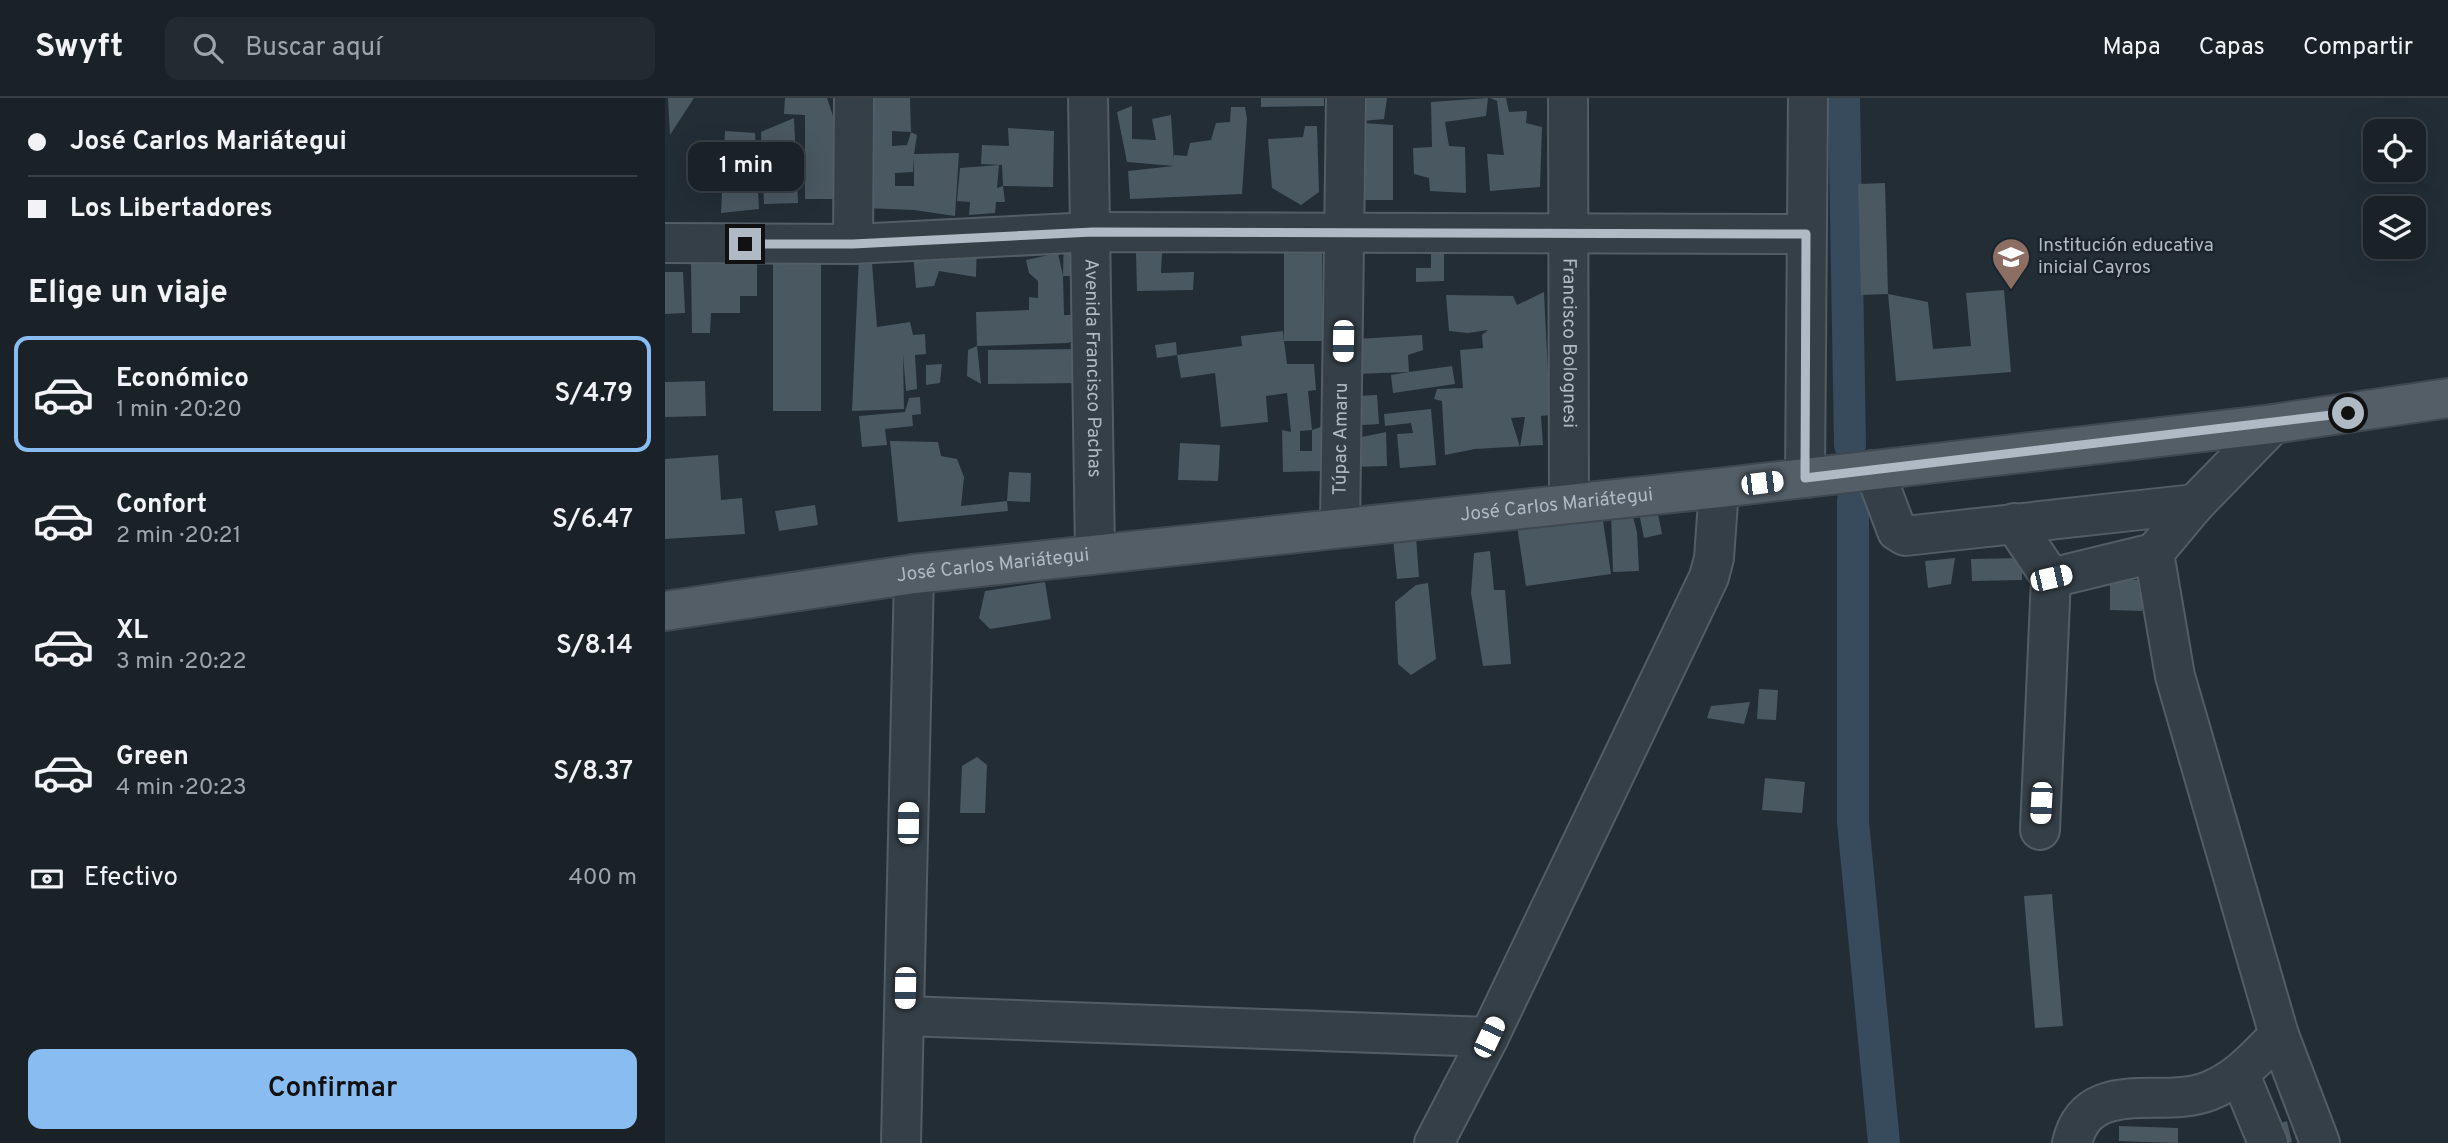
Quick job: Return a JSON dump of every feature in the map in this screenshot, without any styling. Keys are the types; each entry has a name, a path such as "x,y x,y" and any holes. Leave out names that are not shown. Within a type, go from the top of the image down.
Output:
{"main road":[{"name":"José Carlos Mariátegui","path":"665,611 914,575 1719,488 2273,424 2448,398"}],"street":[{"path":"853,244 855,98"},
{"name":"Avenida Francisco Pachas","path":"1088,98 1093,232 1095,554"},
{"name":"Túpac Amaru","path":"1340,528 1346,98"},
{"name":"Francisco Bolognesi","path":"1569,98 1569,504"},
{"path":"1805,478 1808,98"},
{"path":"665,243 853,244 1093,232 1345,234 1569,231 1806,234"},
{"path":"2051,578 2154,553 2195,504 2273,424"},
{"path":"1874,470 1897,530 1905,536 2195,504"},
{"path":"1434,1143 1489,1037 1709,577 1714,558 1719,488"},
{"path":"2014,523 2051,578 2040,830"},
{"path":"2154,553 2175,676 2279,1035 2320,1143"},
{"path":"901,1143 914,575"},
{"path":"904,1016 1489,1037"},
{"path":"2072,1143 2076,1126 2086,1111 2133,1097 2206,1093 2240,1075 2279,1035"},
{"path":"2240,1075 2268,1143"}],"building":[{"path":"668,98 694,98 670,135"},
{"path":"785,98 827,98 833,116 833,199 805,199 805,115 784,114"},
{"path":"835,98 848,113 833,116"},
{"path":"866,98 910,98 911,132 917,135 914,154 959,153 955,216 914,210 864,208","holes":["892,131 911,132 907,145 892,146","914,157 914,186 895,186 895,173 913,172"]},
{"path":"1261,98 1324,98 1324,106 1261,107"},
{"path":"1364,98 1387,98 1384,119 1363,121"},
{"path":"1488,98 1486,116 1445,122 1449,146 1465,147 1466,193 1430,191 1429,178 1414,174 1413,148 1432,147 1431,102"},
{"path":"1490,98 1506,98 1509,112 1527,111 1526,123 1542,127 1540,187 1490,191 1487,154 1504,155 1497,101"},
{"path":"1132,106 1132,139 1156,140 1152,119 1171,115 1174,162 1174,155 1187,156 1190,143 1211,140 1216,123 1230,122 1231,107 1245,107 1247,119 1242,194 1130,199 1128,171 1174,166 1127,162 1117,112"},
{"path":"794,118 798,203 764,204 761,132"},
{"path":"1362,123 1393,125 1393,200 1365,200"},
{"path":"1305,126 1317,126 1319,192 1301,205 1272,188 1268,139 1303,137"},
{"path":"1008,128 1054,131 1053,187 1003,186 1002,165 981,164 982,145 1009,146"},
{"path":"725,131 755,133 759,209 721,213"},
{"path":"999,165 997,188 1003,186 1005,202 996,202 995,213 969,215 970,202 957,201 960,168"},
{"path":"1885,183 1888,294 1861,295 1858,184"},
{"path":"1064,234 1082,276 1063,276"},
{"path":"977,239 976,277 939,271 934,286 916,288 912,243"},
{"path":"1431,247 1444,248 1444,281 1416,282 1416,268 1431,268"},
{"path":"871,250 877,327 910,322 913,335 925,334 926,354 915,355 917,389 906,391 903,355 904,409 852,411 859,256"},
{"path":"1284,251 1322,252 1322,310 1333,313 1334,341 1284,341"},
{"path":"1058,253 1063,276 1064,315 1078,315 1079,338 1068,343 977,346 976,312 1029,310 1029,297 1038,298 1038,281 1029,273 1026,260"},
{"path":"1136,253 1162,253 1161,273 1194,272 1193,290 1137,291"},
{"path":"773,262 821,262 821,411 773,411"},
{"path":"757,263 757,296 740,296 740,313 711,313 710,333 692,333 691,264"},
{"path":"665,272 683,272 685,313 665,314"},
{"path":"2004,290 2011,372 1896,381 1888,294 1928,302 1933,349 1971,346 1966,293"},
{"path":"1544,292 1550,415 1541,416 1543,445 1475,449 1445,455 1442,401 1434,399 1437,389 1463,388 1460,350 1483,348 1482,335 1488,330 1468,333 1449,331 1446,295 1513,296 1517,305","holes":["1525,417 1520,446 1511,418"]},
{"path":"1283,331 1287,364 1314,364 1316,390 1308,391 1312,430 1321,427 1322,471 1283,472 1282,430 1291,432 1287,393 1266,396 1268,422 1221,427 1215,373 1181,378 1177,355 1242,346 1241,336","holes":["1312,430 1312,451 1300,451 1300,431"]},
{"path":"1422,335 1423,350 1408,355 1409,372 1354,374 1357,339"},
{"path":"1176,342 1177,355 1157,358 1155,345"},
{"path":"977,346 981,384 967,376 968,350"},
{"path":"1081,349 1082,383 988,384 988,350"},
{"path":"942,364 940,383 926,385 926,365"},
{"path":"1452,366 1455,384 1393,393 1391,375"},
{"path":"705,381 706,416 665,417 665,382"},
{"path":"1377,395 1379,424 1363,425 1356,420 1355,396"},
{"path":"920,397 921,414 912,415 913,426 885,429 887,445 862,447 859,416 905,412 909,398"},
{"path":"1431,409 1436,465 1400,468 1397,434 1413,433 1411,423 1385,426 1384,414"},
{"path":"1386,432 1387,466 1353,467 1352,439"},
{"path":"890,441 938,442 941,456 957,459 964,477 961,506 1007,501 1008,511 898,522"},
{"path":"1180,443 1220,445 1218,481 1178,480"},
{"path":"718,455 721,500 742,498 745,534 665,539 665,459"},
{"path":"1009,472 1031,473 1030,502 1007,501"},
{"path":"815,505 818,525 779,531 775,511"},
{"path":"1657,509 1662,534 1644,538 1639,513"},
{"path":"1632,513 1637,532 1639,571 1613,572 1611,514"},
{"path":"1602,514 1611,574 1526,586 1517,526"},
{"path":"1416,537 1419,577 1397,579 1393,538"},
{"path":"1490,551 1494,590 1505,590 1511,664 1483,666 1471,593 1474,553"},
{"path":"1955,558 1951,584 1928,588 1925,561"},
{"path":"2022,558 2022,580 1972,581 1971,559"},
{"path":"2110,580 2142,580 2142,611 2110,610"},
{"path":"1045,582 1051,619 990,629 979,618 985,591"},
{"path":"1428,583 1436,659 1411,675 1398,664 1395,602 1416,585"},
{"path":"1759,689 1778,690 1776,720 1757,719"},
{"path":"1750,702 1744,724 1707,718 1711,706"},
{"path":"977,757 987,765 985,813 960,813 962,766"},
{"path":"1765,778 1805,782 1802,813 1762,810"},
{"path":"2052,894 2063,1026 2035,1028 2024,896"},
{"path":"2287,1121 2292,1142 2282,1143 2277,1124"},
{"path":"2119,1126 2178,1128 2178,1143 2119,1141"}],"waterway":[{"path":"1844,98 1850,445"},
{"path":"1853,501 1853,822 1884,1143"}],"place":[{"name":"Institución educativa inicial Cayros","path":"2011,291"}],"route":[{"path":"745,244 853,244 1093,232 1345,234 1569,231 1806,234 1805,478 2348,413"}]}
